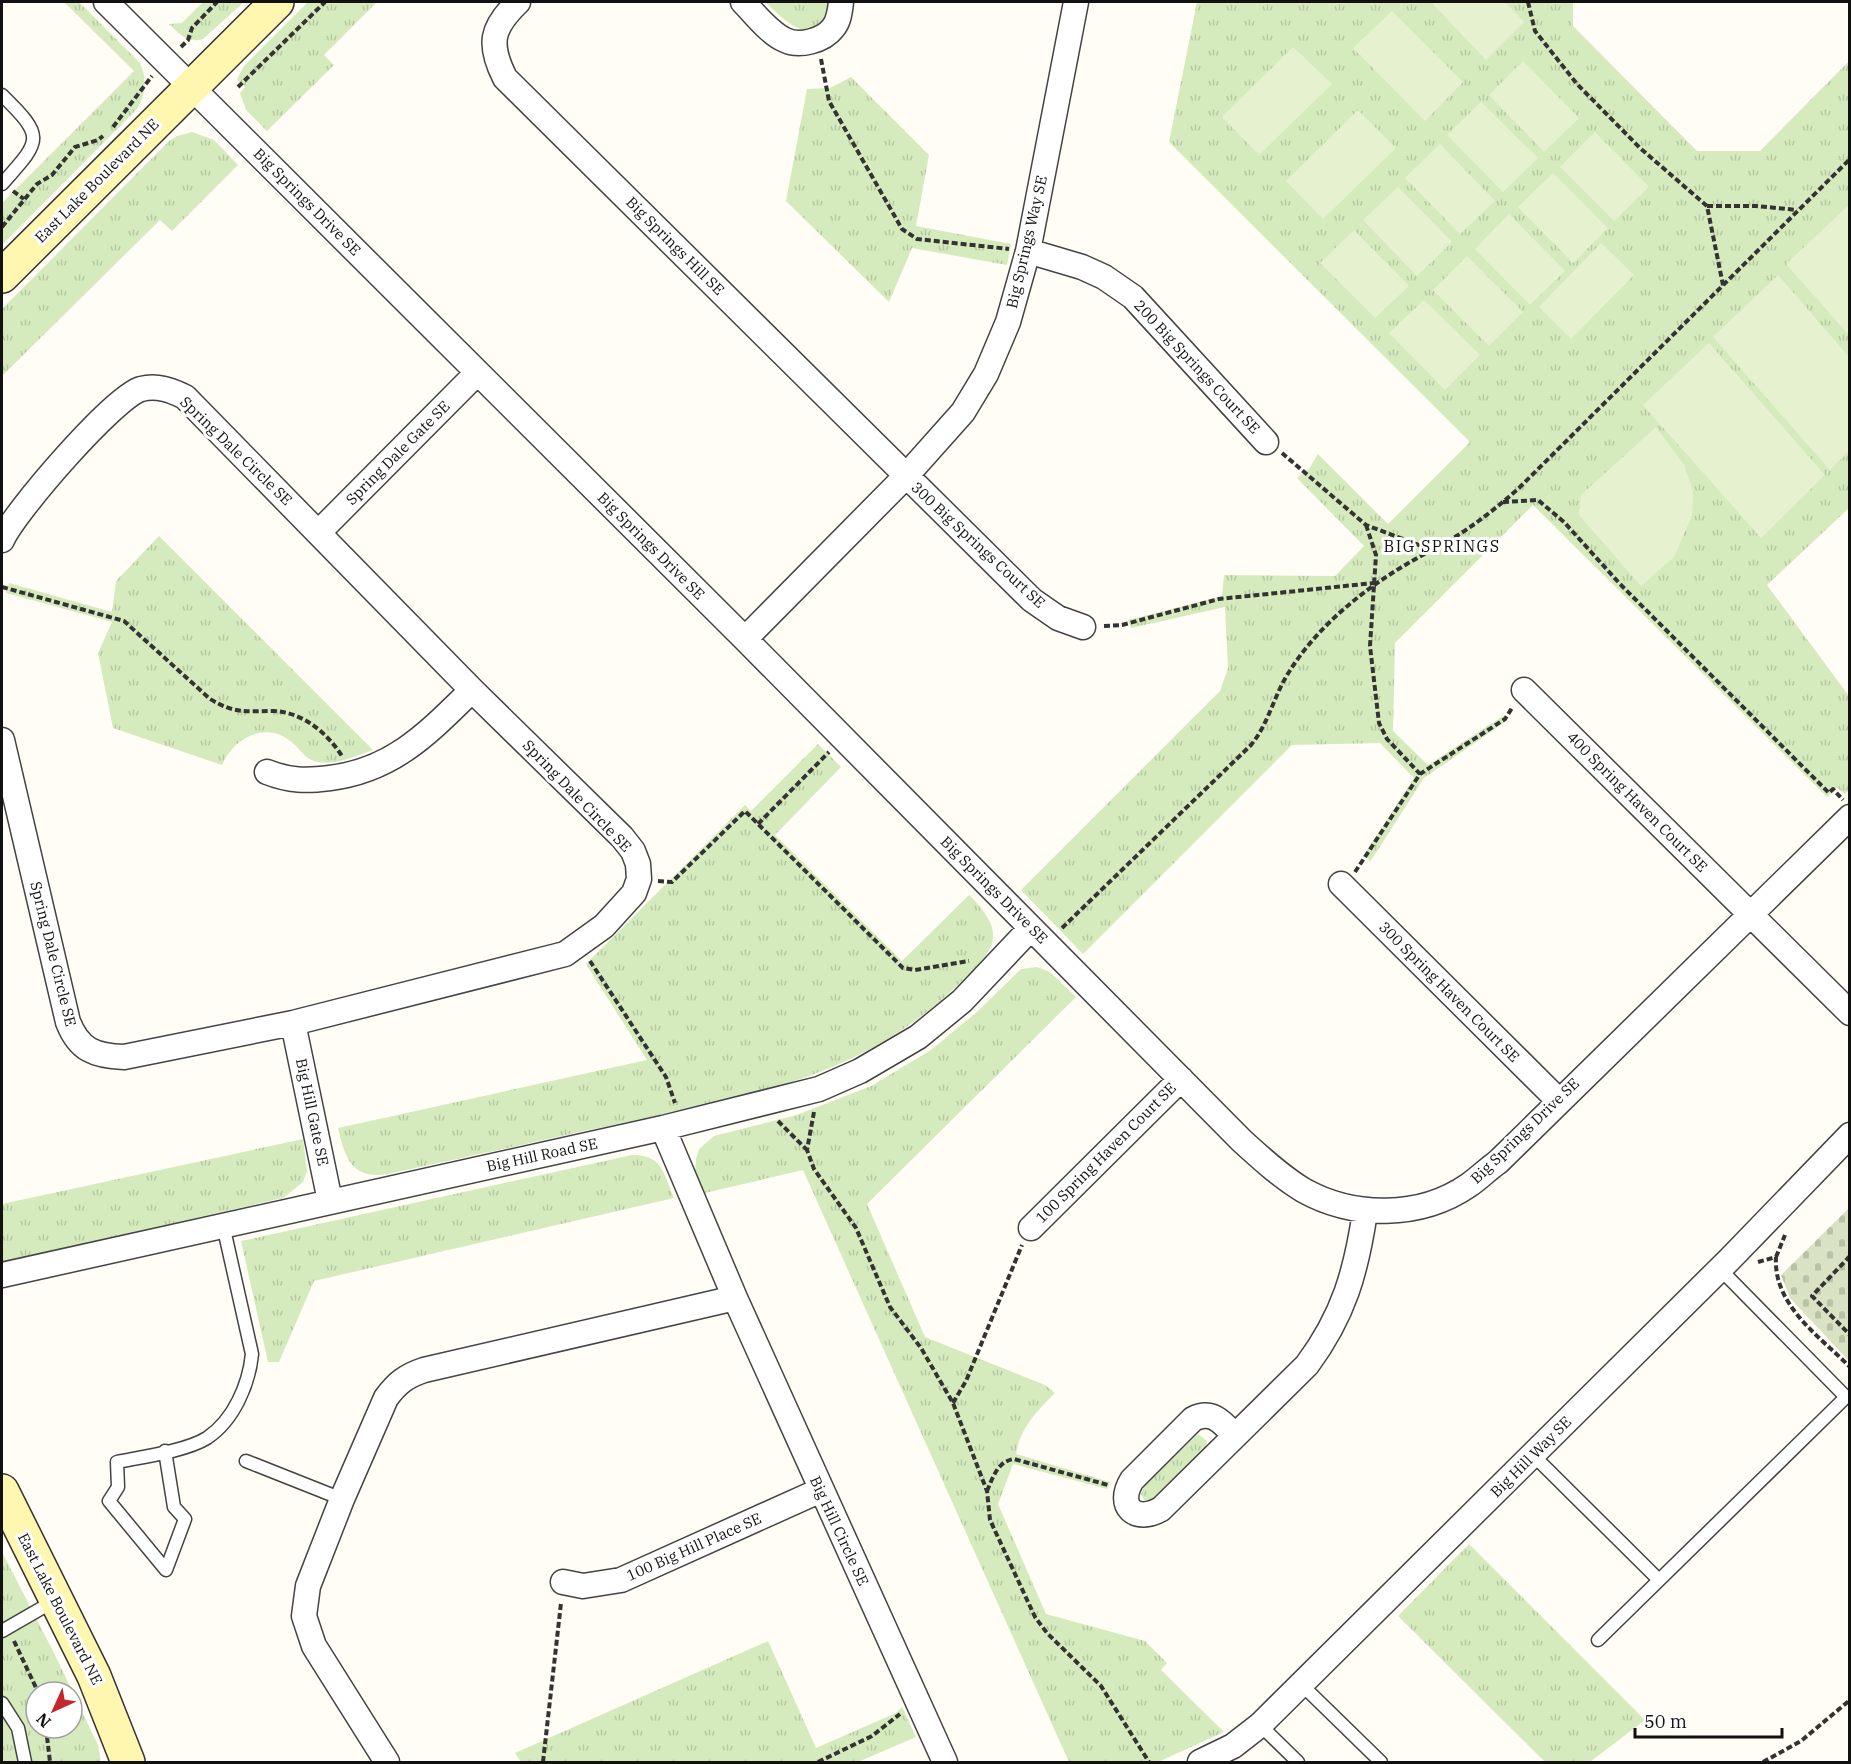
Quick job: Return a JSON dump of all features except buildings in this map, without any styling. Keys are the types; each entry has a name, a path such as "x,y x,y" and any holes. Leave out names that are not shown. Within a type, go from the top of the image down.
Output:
{"main road":[{"name":"East Lake Boulevard NE","path":"2,276 277,2"},
{"name":"East Lake Boulevard NE","path":"2,1491 94,1676 128,1762"}],"street":[{"name":"Big Springs Drive SE","path":"106,2 745,639 1181,1079 1276,1171 1303,1190 1329,1202 1365,1212 1405,1209 1439,1200 1469,1186 1498,1162 1558,1100 1850,817"},
{"name":"Big Springs Hill SE","path":"518,2 503,16 495,30 495,54 505,78 906,476"},
{"path":"743,2 784,40 796,44 817,39 832,29 838,19 842,2"},
{"name":"Big Springs Way SE","path":"745,639 906,476 963,412 986,374 1008,322 1028,251 1076,2"},
{"name":"200 Big Springs Court SE","path":"1028,251 1089,270 1104,277 1133,297 1266,442"},
{"name":"Spring Dale Gate SE","path":"319,532 477,373"},
{"name":"Spring Dale Circle SE","path":"2,540 25,503 119,402 139,390 154,387 185,397 472,690 622,837 633,851 639,879 634,893 604,926 565,954 293,1023 124,1057 104,1056 87,1049 75,1038 68,1022 2,740"},
{"name":"300 Big Springs Court SE","path":"906,476 1032,600 1058,618 1083,627"},
{"path":"267,772 288,780 351,775 392,760 423,738 472,690"},
{"name":"400 Spring Haven Court SE","path":"1524,690 1750,914"},
{"name":"300 Spring Haven Court SE","path":"1341,884 1558,1100"},
{"path":"1750,914 1850,1013"},
{"name":"Big Hill Road SE","path":"2,1275 673,1126 819,1089 860,1071 918,1037 962,1001 1031,928"},
{"name":"Big Hill Gate SE","path":"293,1023 330,1201"},
{"name":"100 Spring Haven Court SE","path":"1031,1228 1181,1079"},
{"name":"Big Hill Circle SE","path":"673,1126 735,1298 945,1762"},
{"name":"Big Hill Way SE","path":"1200,1762 1233,1746 1260,1725 1302,1685 1850,1136"},
{"path":"1235,1436 1220,1420 1200,1415 1132,1480 1126,1490 1125,1499 1130,1510 1139,1515 1150,1515 1161,1509 1307,1365 1327,1339 1348,1292 1358,1260 1365,1212"},
{"path":"387,1762 314,1646 304,1616 308,1586 342,1499 386,1398 406,1376 424,1370 735,1298"},
{"name":"100 Big Hill Place SE","path":"563,1582 583,1586 621,1580 821,1490"}],"lane":[{"path":"2,95 27,120 34,134 32,150 2,184"},
{"path":"165,1451 174,1507 185,1519 166,1570 109,1501 118,1487 117,1462 207,1438 224,1422 240,1398 251,1370 252,1354 223,1225"},
{"path":"1598,1640 1846,1397 1724,1264"},
{"path":"1533,1455 1659,1580"},
{"path":"246,1461 342,1499"},
{"path":"4,1629 55,1600"},
{"path":"1302,1685 1381,1762"},
{"path":"2,1704 18,1728 25,1762"},
{"path":"1260,1725 1298,1762"}],"path":[{"path":"2,226 37,184 52,175 75,147 98,140 111,130 146,82 188,40 192,28 216,2"},
{"path":"238,87 325,2"},
{"path":"1528,2 1535,31 1577,84 1640,148 1707,206 1724,286"},
{"path":"817,39 829,101 902,229 917,239 1028,251"},
{"path":"1062,928 1251,745 1265,725 1288,673 1298,658 1335,619 1375,583 1479,522 1503,502 1850,159"},
{"path":"1707,206 1756,206 1798,210"},
{"path":"1266,442 1296,464 1366,525 1432,550"},
{"path":"1503,502 1538,500 1564,522 1620,584 1828,793 1833,789 1850,807"},
{"path":"1366,525 1376,555 1370,646 1379,723 1387,739 1420,774"},
{"path":"1083,627 1122,625 1220,599 1375,583"},
{"path":"2,587 124,621 210,699 225,708 244,713 275,711 295,716 321,730 332,741 351,775"},
{"path":"1341,884 1361,867 1420,774 1505,719 1524,690"},
{"path":"758,824 842,738"},
{"path":"639,879 672,882 745,811 903,968 915,970 973,960"},
{"path":"579,946 666,1077 673,1126"},
{"path":"807,1150 819,1089"},
{"path":"762,1104 807,1150 814,1169 856,1228 890,1306 921,1348 953,1403 987,1491 990,1520 1035,1617 1047,1633 1101,1686 1149,1762"},
{"path":"953,1403 966,1381 1014,1260 1031,1228"},
{"path":"1850,1256 1812,1296 1850,1335"},
{"path":"1724,1264 1743,1266 1776,1257 1775,1272 1788,1305 1850,1367"},
{"path":"987,1491 1005,1460 1014,1460 1126,1490"},
{"path":"543,1762 563,1582"},
{"path":"4,1629 32,1680"},
{"path":"1763,1762 1801,1741 1850,1700"},
{"path":"818,1762 872,1736 917,1701"},
{"path":"47,1740 50,1762"}],"green space":[{"path":"64,2 79,2 140,63 144,75 144,92 137,109 2,245 2,203 134,71"},
{"path":"203,2 244,2 203,39 188,39 169,24 182,23"},
{"path":"308,2 377,2 324,55 334,65 267,131 246,110 240,93 245,87 237,79 244,66"},
{"path":"765,2 830,2 825,17 818,26 810,30 793,25"},
{"path":"1197,2 1573,2 1573,26 1697,151 1760,151 1849,61 1849,508 1767,585 1849,696 1849,790 1845,794 1837,788 1827,797 1533,505 1395,643 1393,731 1428,765 1503,716 1508,720 1424,778 1370,862 1365,853 1414,778 1380,743 1292,745 1083,954 1021,890 1220,691 1228,668 1225,607 1131,628 1128,620 1222,596 1224,575 1335,576 1364,546 1297,478 1309,469 1318,454 1388,524 1470,442 1169,142"},
{"path":"1431,2 1505,2 1524,22 1486,60"},
{"path":"1392,11 1463,82 1425,121 1353,48"},
{"path":"1293,47 1332,84 1259,155 1222,117"},
{"path":"1523,61 1579,118 1544,152 1489,95"},
{"path":"851,77 929,155 916,226 1011,244 1007,265 912,248 889,302 786,201 807,89 830,88"},
{"path":"1481,102 1538,158 1503,192 1447,135"},
{"path":"1358,110 1396,148 1323,219 1286,181"},
{"path":"192,132 214,140 238,165 172,231 160,220 2,376 2,309 169,141"},
{"path":"1595,132 1649,187 1614,221 1560,167"},
{"path":"1440,144 1495,201 1460,234 1405,178"},
{"path":"1553,173 1608,228 1573,263 1518,207"},
{"path":"1398,187 1452,242 1417,276 1363,220"},
{"path":"1849,205 1849,335 1786,264"},
{"path":"1509,214 1565,271 1530,305 1475,249"},
{"path":"1354,230 1409,286 1375,318 1320,263"},
{"path":"1601,243 1634,275 1571,339 1539,307"},
{"path":"1467,256 1523,312 1489,346 1433,290"},
{"path":"1778,275 1849,357 1849,451 1830,470 1713,337"},
{"path":"1424,300 1480,355 1445,390 1389,333"},
{"path":"1709,343 1825,475 1761,538 1643,405"},
{"path":"1656,427 1684,465 1693,491 1692,516 1674,557 1641,586 1579,515 1581,495"},
{"path":"159,536 373,750 329,763 314,761 289,740 269,732 249,736 241,741 233,748 222,765 113,728 98,653 112,622 6,593 9,583 112,612 116,581"},
{"path":"818,744 841,767 775,835 902,961 969,895 989,920 993,940 982,960 960,983 922,1015 884,1041 845,1062 763,1091 388,1174 366,1174 352,1164 347,1157 338,1128 647,1060 586,964 745,805 751,811"},
{"path":"1037,967 1050,972 1076,997 867,1204 925,1337 1045,1385 1055,1393 1025,1428 1016,1454 1110,1482 1107,1489 1013,1464 998,1504 1046,1614 1145,1641 1167,1663 1161,1670 1224,1732 1158,1762 1069,1762 803,1170 705,1193 695,1173 699,1149 714,1136 797,1115 871,1086 931,1050 978,1011 1021,969"},
{"path":"303,1139 307,1171 303,1182 283,1198 2,1262 2,1204"},
{"path":"632,1155 650,1158 656,1162 674,1198 314,1281 279,1362 268,1362 241,1241"},
{"path":"1849,1208 1849,1361 1790,1298 1781,1275"},
{"path":"1198,1434 1207,1441 1206,1449 1153,1501 1144,1500 1141,1494 1144,1486"},
{"path":"1469,1544 1645,1720 1590,1762 1545,1762 1398,1616"},
{"path":"2,1552 67,1680 24,1680 24,1740 84,1740 84,1716 98,1745 101,1762 2,1762"},
{"path":"768,1641 816,1748 896,1713 902,1707 916,1737 858,1762 521,1762 515,1753"}],"district":[{"name":"BIG SPRINGS","path":"1442,546"}]}
